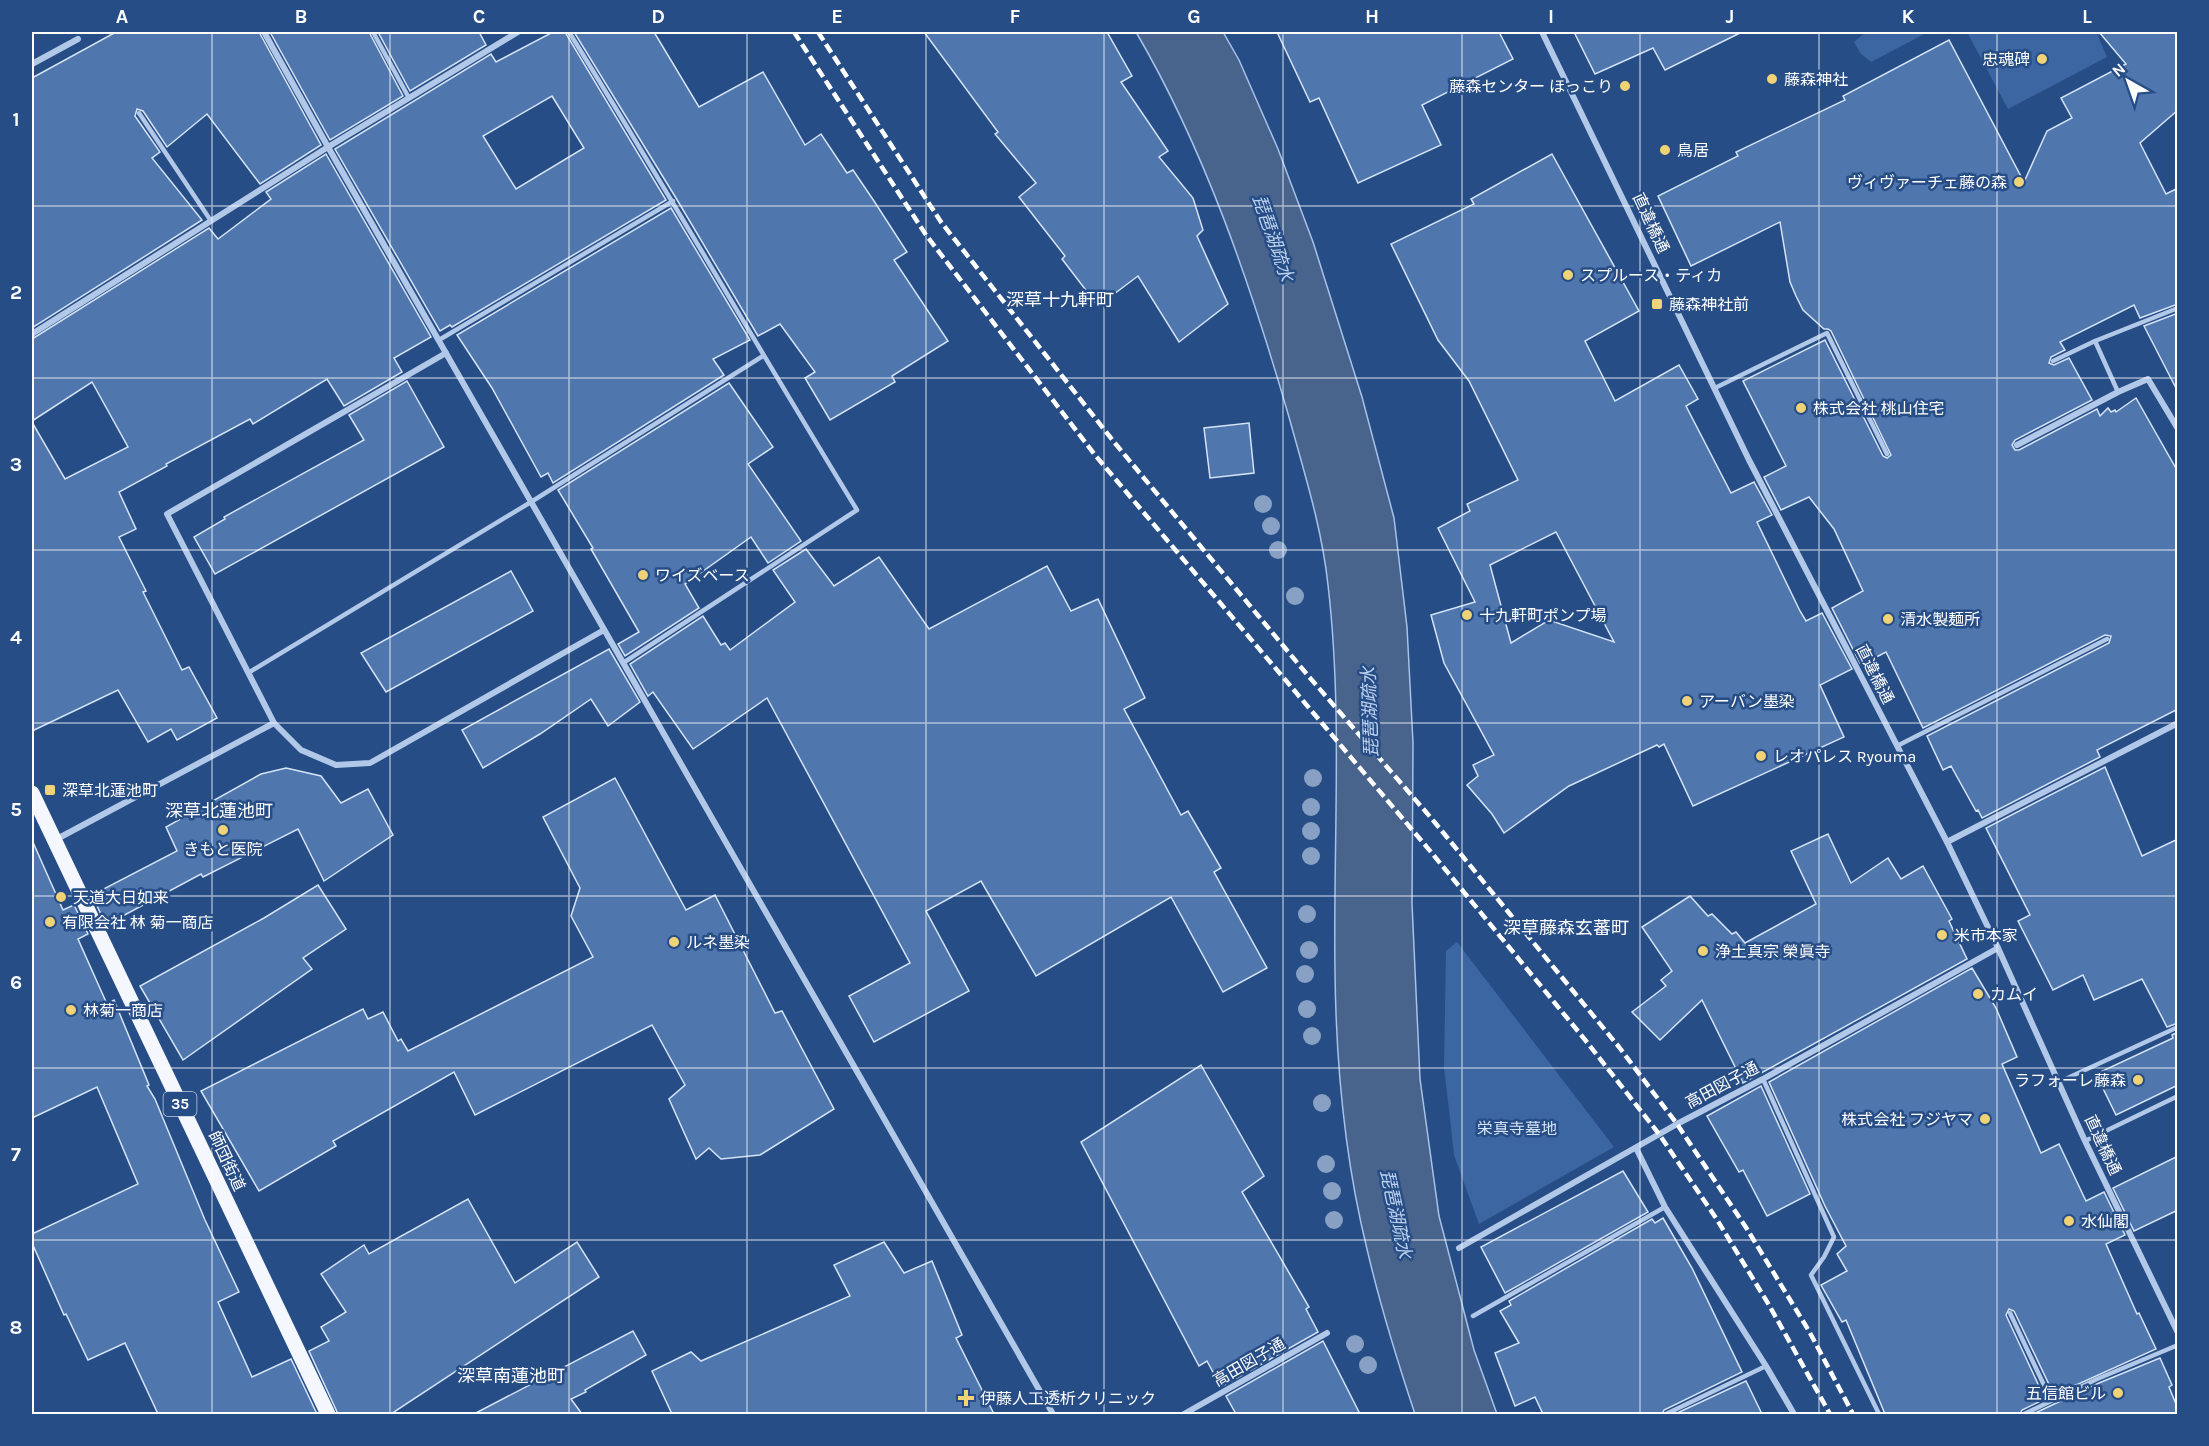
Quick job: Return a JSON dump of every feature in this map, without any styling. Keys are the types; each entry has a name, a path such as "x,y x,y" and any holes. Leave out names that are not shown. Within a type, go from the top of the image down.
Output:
{"main road":[{"name":"師団街道","path":"32,793 328,1414"}],"street":[{"path":"264,32 1053,1414"},
{"path":"32,334 328,147 518,32"},
{"name":"直違橋通","path":"1542,32 1749,460 1947,842 1998,948 2085,1141 2178,1333"},
{"path":"32,64 78,39"},
{"path":"446,353 167,514 274,723 301,750 336,765 370,763 604,630"},
{"path":"2018,445 2118,392 2148,379 2178,429"},
{"path":"55,840 274,723"},
{"path":"1947,842 2178,723"},
{"name":"高田図子通","path":"1459,1248 1677,1124 1998,948"},
{"path":"1636,1149 1665,1208 1794,1414"},
{"name":"高田図子通","path":"1184,1414 1327,1333"}],"lane":[{"path":"373,32 409,98"},
{"path":"570,32 857,510 623,663"},
{"path":"139,113 211,221"},
{"path":"439,340 673,201"},
{"path":"2053,361 2095,341 2178,308"},
{"path":"1715,388 1827,333 1887,454"},
{"path":"2095,341 2118,392"},
{"path":"248,673 531,502 763,356"},
{"path":"1897,746 2107,639"},
{"path":"2059,1082 2178,1027"},
{"path":"1763,1078 1834,1237 1824,1257 1811,1275 1879,1414"},
{"path":"2085,1141 2178,1096"},
{"path":"1473,1316 1665,1208"},
{"path":"2010,1313 2051,1400"},
{"path":"2024,1414 2178,1345"},
{"path":"1666,1414 1766,1366"}],"green space":[{"path":"1866,32 1928,32 1871,62 1861,54 1854,42"},
{"path":"1967,32 2103,32 2098,36 2107,57 2008,109"},
{"name":"栄真寺墓地","path":"1457,942 1614,1147 1479,1224 1454,1155 1444,1068 1446,951"}],"water":[{"name":"琵琶湖疏水","path":"1136,32 1223,32 1239,60 1278,149 1313,242 1362,397 1394,518 1407,627 1413,743 1412,904 1420,1079 1439,1216 1474,1350 1497,1414 1415,1414 1377,1291 1359,1215 1347,1147 1337,1042 1335,681 1333,633 1321,542 1289,417 1242,269 1205,171 1184,124"}],"building":[{"path":"116,32 259,32 321,145 260,184 207,114 167,147 143,111 137,109 135,116 160,152 152,158 202,220 32,328 32,78"},
{"path":"270,32 369,32 403,96 330,140"},
{"path":"378,32 479,32 486,45 410,91"},
{"path":"553,32 565,32 666,200 452,327 450,325 440,331 335,149 491,54 496,62","holes":["552,96 584,148 516,189 483,136"]},
{"path":"574,32 654,32 699,107 763,72 805,145 821,134 847,173 853,170 907,252 894,260 948,341 892,376 895,382 830,420 805,378 815,372 780,324 758,336"},
{"path":"924,32 1107,32 1132,76 1121,82 1168,151 1159,157 1193,198 1203,230 1197,236 1228,304 1179,342 1138,276 1098,306 1062,259 1065,256 1019,197 1036,183 995,134 998,132"},
{"path":"1277,32 1499,32 1513,59 1422,105 1441,145 1358,183 1319,98 1310,102"},
{"path":"1574,32 1742,32 1665,70 1653,48 1595,74"},
{"path":"2099,32 2178,32 2178,110 2140,143 2166,194 2178,188 2178,304 2140,318 2134,305 2060,342 2065,350 2051,357 2049,363 2054,365 2069,358 2092,400 2015,440 2012,445 2015,450 2019,450 2097,409 2100,416 2108,408 2111,412 2115,410 2116,412 2136,398 2178,472 2178,709 2097,750 2100,757 1982,818 1951,766 1943,770 1927,736 2109,643 2111,636 2105,635 1923,728 1886,652 1861,665 1832,608 1863,591 1834,529 1809,497 1781,510 1764,477 1786,466 1743,381 1825,340 1883,456 1887,458 1891,455 1831,331 1824,329 1803,310 1796,296 1790,282 1780,222 1691,266 1658,196 1738,156 1736,152 1845,100 1843,96 1949,40 2024,182 2047,131 2072,118 2061,98 2126,64"},
{"path":"326,154 431,337 394,358 402,372 344,406 327,379 253,424 250,419 119,492 136,529 119,537 146,591 143,592 182,670 189,667 217,718 177,740 171,729 148,742 118,690 32,731 32,422 65,479 128,447 92,382 32,421 32,339 209,228 218,239 271,199 266,192"},
{"path":"1552,154 1639,311 1585,341 1615,401 1679,365 1698,399 1686,406 1731,493 1754,482 1772,515 1757,522 1800,611 1806,621 1822,613 1852,669 1820,685 1844,737 1693,806 1664,744 1659,747 1657,745 1569,786 1504,833 1492,814 1467,785 1478,776 1473,765 1494,755 1444,663 1431,615 1475,602 1438,528 1470,511 1467,504 1518,480 1469,381 1438,340 1391,244 1474,204 1471,199","holes":["1556,532 1614,642 1549,620 1511,643 1490,565"]},
{"path":"671,208 750,340 713,359 724,375 553,483 548,473 541,477 492,388 457,335"},
{"path":"2178,313 2178,392 2144,326"},
{"path":"407,381 444,447 215,574 194,537 225,519 224,517 364,440 349,415"},
{"path":"729,383 773,447 748,464 801,541 768,563 751,537 685,584 699,608 625,656 618,644 639,632 558,490"},
{"path":"1249,423 1254,473 1210,478 1204,428"},
{"path":"806,549 834,586 879,557 929,629 1047,566 1071,611 1098,599 1145,698 1124,709 1181,815 1188,811 1221,868 1214,872 1267,968 1223,992 1171,897 1036,976 981,881 926,911 969,991 874,1042 849,996 910,963 767,698 693,749 653,692 648,696 630,664 703,616 721,645 725,643 730,650 795,602 773,570"},
{"path":"511,571 533,611 386,692 361,653"},
{"path":"609,649 640,702 608,726 591,699 540,734 483,768 462,730"},
{"path":"2105,767 2142,856 2178,839 2178,1023 2167,1027 2142,979 2094,1000 2083,975 2053,990 2018,921 2030,915 1986,828"},
{"path":"286,768 321,776 341,803 368,789 393,835 324,881 298,829 203,877 201,874 106,925 92,895 177,851 166,827 261,774"},
{"path":"615,778 686,910 715,895 775,1013 782,1011 834,1109 760,1155 721,1159 709,1148 696,1159 669,1099 685,1085 652,1025 475,1115 454,1072 333,1141 336,1146 259,1191 201,1091 363,1009 368,1019 383,1012 398,1041 401,1039 408,1051 593,957 571,916 580,888 543,817"},
{"path":"1828,834 1851,883 1888,858 1901,879 1923,866 1952,919 1949,921 1967,959 1743,1083 1702,1000 1660,1040 1632,1012 1666,986 1661,980 1672,971 1642,927 1690,896 1708,916 1712,914 1732,934 1736,932 1745,943 1816,904 1791,851"},
{"path":"32,840 63,910 74,905 88,934 78,939 107,1004 114,1000 149,1085 147,1086 155,1099 205,1220 239,1292 218,1302 252,1377 291,1359 317,1414 158,1414 125,1343 88,1360 66,1314 64,1315 32,1243 32,1234 138,1184 97,1087 32,1118"},
{"path":"318,885 346,929 303,958 312,969 183,1060 140,986 264,918"},
{"path":"1972,968 1996,1008 2017,1057 2002,1064 2041,1153 2059,1144 2086,1201 2104,1192 2125,1235 2106,1244 2137,1314 2139,1313 2156,1349 2054,1395 2014,1311 2009,1309 2006,1315 2045,1399 2022,1410 2020,1414 1885,1414 1846,1320 1842,1322 1821,1285 1847,1271 1837,1254 1846,1246 1825,1206 1769,1082"},
{"name":"ラフォーレ藤森","path":"2178,1032 2178,1085 2116,1115 2096,1074 2173,1038 2172,1035"},
{"path":"1201,1065 1264,1176 1242,1192 1309,1307 1306,1309 1318,1332 1221,1387 1207,1361 1199,1366 1081,1142"},
{"path":"1761,1086 1810,1194 1767,1216 1743,1170 1739,1172 1707,1116"},
{"path":"2178,1156 2178,1210 2134,1231 2113,1188"},
{"path":"1623,1171 1648,1212 1505,1293 1481,1247"},
{"path":"468,1199 515,1283 577,1242 599,1277 391,1414 338,1414 309,1351 329,1341 321,1327 346,1312 321,1274 364,1245 369,1254"},
{"path":"1663,1218 1692,1268 1742,1372 1664,1410 1662,1414 1543,1414 1535,1397 1515,1406 1495,1353 1519,1343 1500,1311 1511,1305 1509,1301 1652,1219 1655,1223"},
{"path":"884,1242 904,1273 932,1261 962,1335 956,1338 994,1414 672,1414 652,1371 691,1352 701,1361 850,1296 834,1265"},
{"path":"633,1331 646,1355 571,1399 582,1414 474,1414"},
{"path":"1323,1341 1360,1414 1236,1414 1226,1396"},
{"name":"五信館ビル","path":"2160,1358 2172,1385 2169,1387 2178,1414 2033,1414 2099,1383"},
{"path":"1746,1381 1762,1414 1675,1414"}],"railway":[{"path":"794,32 926,235 1095,455 1431,852 1659,1134 1716,1218 1769,1305 1830,1414"},
{"path":"818,32 941,222 1114,442 1305,672 1432,819 1619,1047 1677,1124 1747,1229 1809,1331 1853,1414"}],"place":[{"name":"忠魂碑","path":"2042,59"},
{"name":"藤森神社","path":"1772,79"},
{"name":"藤森センター ほっこり","path":"1625,86"},
{"name":"鳥居","path":"1665,150"},
{"name":"ヴィヴァーチェ藤の森","path":"2019,182"},
{"name":"スプルース・ティカ","path":"1568,275"},
{"name":"藤森神社前","path":"1657,304"},
{"name":"株式会社 桃山住宅","path":"1801,408"},
{"name":"ワイズベース","path":"643,575"},
{"name":"十九軒町ポンプ場","path":"1467,615"},
{"name":"清水製麺所","path":"1888,619"},
{"name":"アーバン墨染","path":"1687,701"},
{"name":"レオパレス Ryouma","path":"1761,756"},
{"name":"深草北蓮池町","path":"50,790"},
{"name":"きもと医院","path":"223,830"},
{"name":"天道大日如来","path":"61,897"},
{"name":"有限会社 林 菊一商店","path":"50,922"},
{"name":"米市本家","path":"1942,935"},
{"name":"ルネ墨染","path":"674,942"},
{"name":"浄土真宗 榮眞寺","path":"1703,951"},
{"name":"カムイ","path":"1978,994"},
{"name":"林菊一商店","path":"71,1010"},
{"name":"ラフォーレ藤森","path":"2138,1080"},
{"name":"株式会社 フジヤマ","path":"1985,1119"},
{"name":"水仙閣","path":"2069,1221"},
{"name":"五信館ビル","path":"2118,1393"},
{"name":"伊藤人工透析クリニック","path":"966,1398"}],"district":[{"name":"深草十九軒町","path":"1060,300"},
{"name":"深草北蓮池町","path":"219,811"},
{"name":"深草藤森玄蕃町","path":"1566,928"},
{"name":"深草南蓮池町","path":"511,1376"}]}
